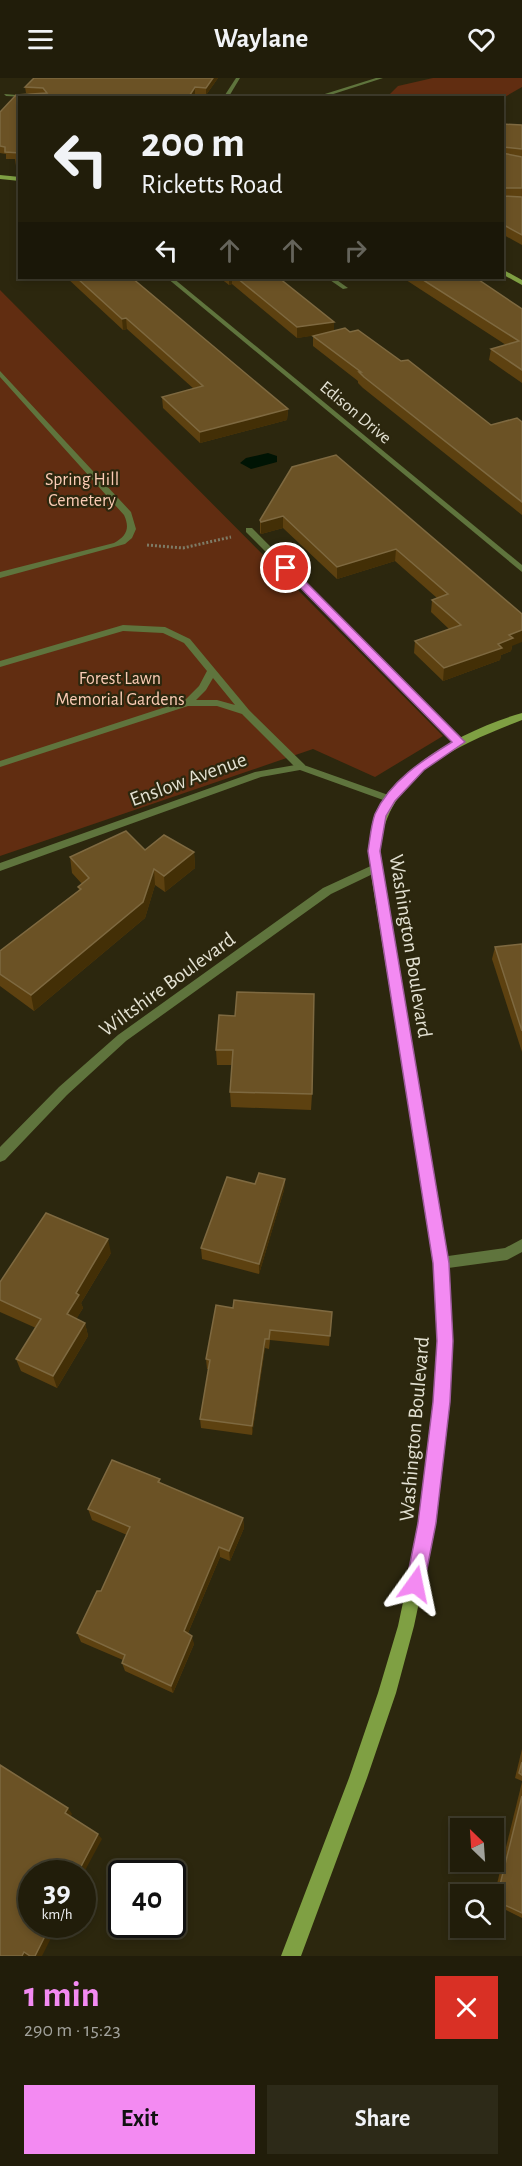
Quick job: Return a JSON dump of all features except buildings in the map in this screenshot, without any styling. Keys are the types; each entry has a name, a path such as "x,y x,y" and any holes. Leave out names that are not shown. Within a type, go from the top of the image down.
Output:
{"street":[{"path":"226,96 238,78"},
{"path":"321,96 381,78"},
{"path":"6,95 19,96"},
{"path":"0,177 18,179"},
{"path":"504,272 522,283"},
{"name":"Edison Drive","path":"171,279 522,569"},
{"path":"332,279 345,288"},
{"path":"0,575 100,551 126,541 133,531 128,514 2,377"},
{"path":"252,533 459,742"},
{"path":"0,664 108,632 151,627 178,634 187,641 246,712 301,767"},
{"path":"186,703 203,688 212,671"},
{"path":"0,764 186,703 217,703 246,712"},
{"name":"Washington Boulevard","path":"291,1956 358,1778 387,1694 406,1626 424,1541 440,1413 445,1341 441,1263 375,868 376,832 380,816 390,799 420,767 459,742 522,716"},
{"name":"Enslow Avenue","path":"0,867 259,774 301,767 390,799"},
{"name":"Wiltshire Boulevard","path":"0,1156 63,1091 122,1038 327,891 375,868"},
{"path":"441,1263 507,1254 522,1245"}],"path":[{"path":"126,541 177,548 252,533"}],"green space":[{"path":"433,78 522,78 522,87 504,97 394,96 390,94 398,86"},
{"name":"Forest Lawn Memorial Gardens","path":"0,290 443,736 375,777 313,749 0,856"}],"shaded area":[{"path":"268,453 277,456 277,462 251,469 240,463 246,458"}],"route":[{"path":"286,568 459,742 420,767 390,799 380,816 374,851 386,934 426,1157 441,1263 445,1341 441,1402 427,1523 415,1584"}],"park label":[{"name":"Spring Hill Cemetery","path":"82,489"}]}
